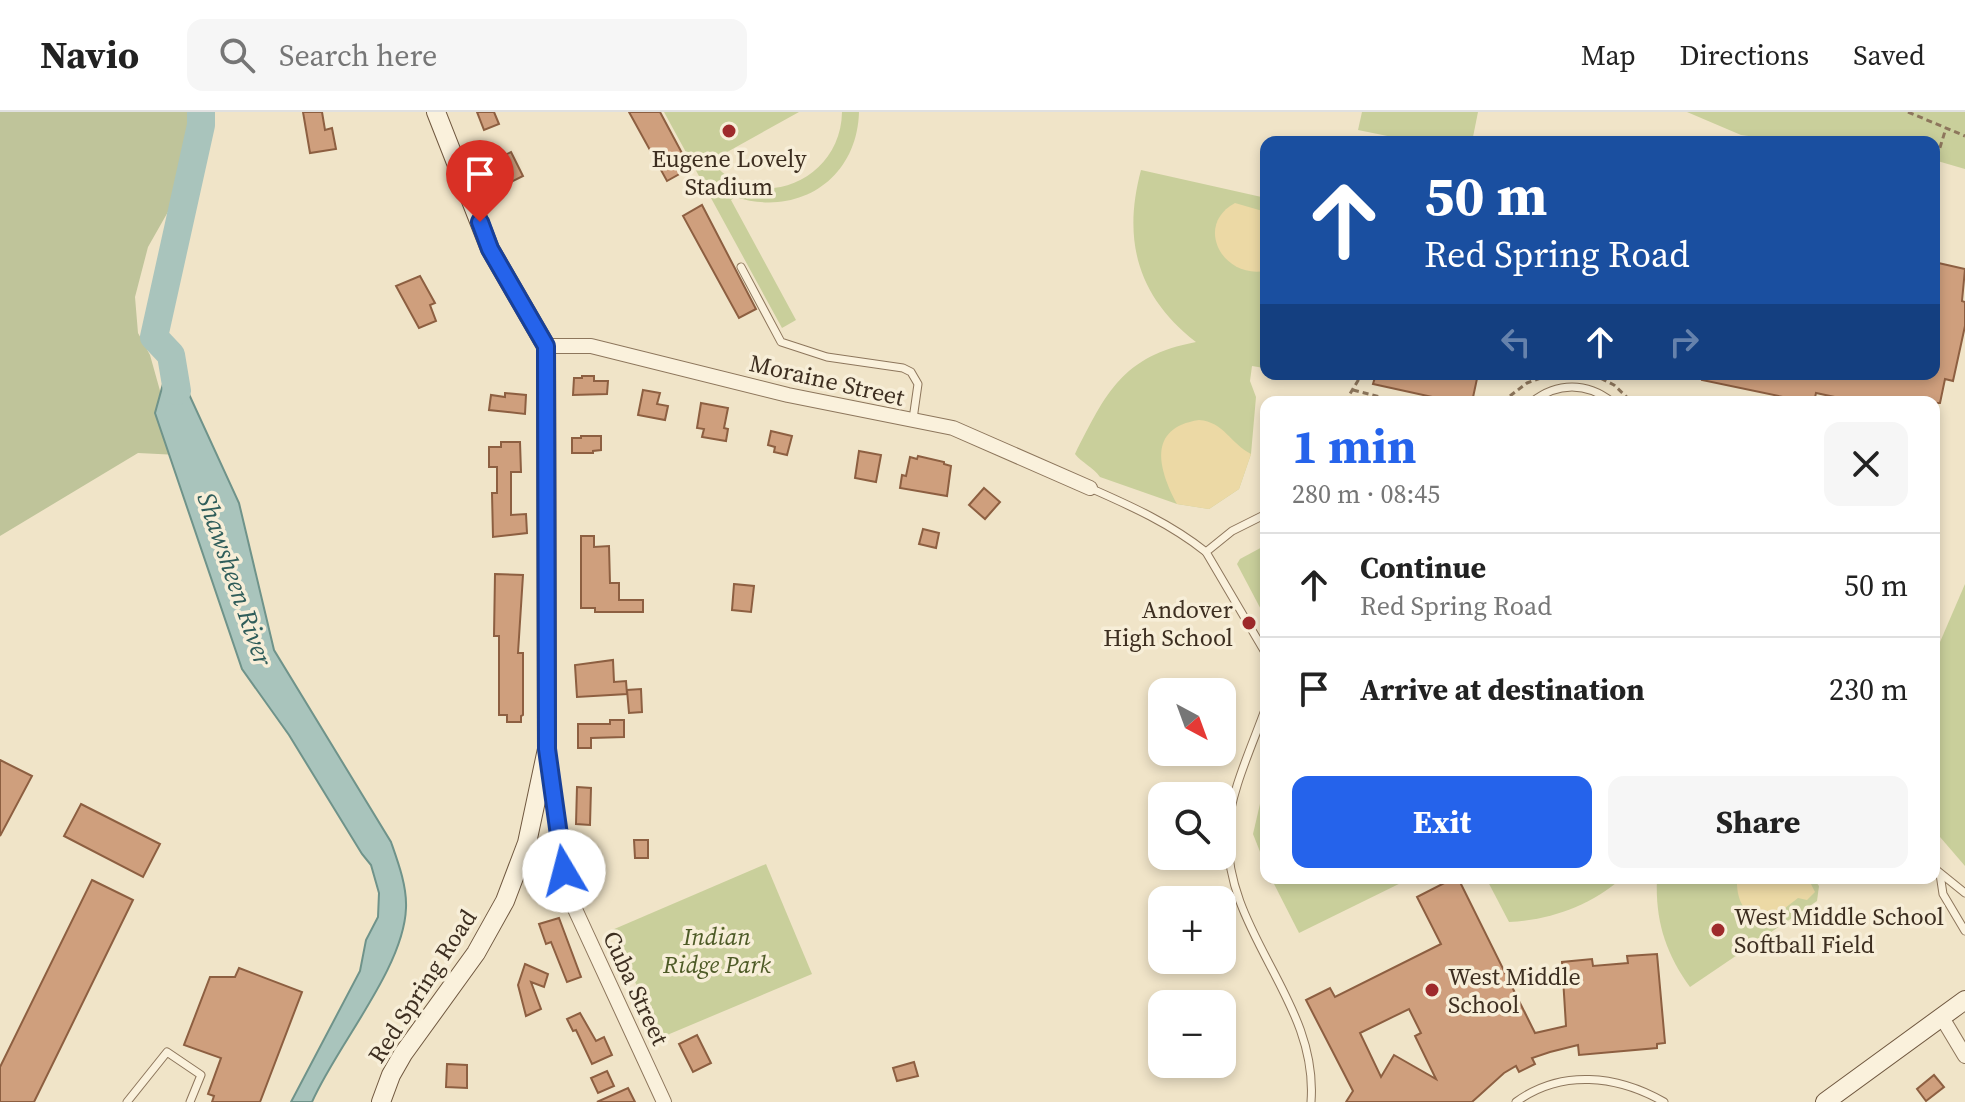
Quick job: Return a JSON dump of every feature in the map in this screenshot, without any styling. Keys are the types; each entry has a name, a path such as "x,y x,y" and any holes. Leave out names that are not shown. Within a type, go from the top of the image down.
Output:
{"main road":[{"name":"Red Spring Road","path":"381,1102 403,1054 476,953 505,901 527,843 547,749 546,346 490,249 436,112"},
{"path":"1825,1102 1965,1000"}],"street":[{"name":"Moraine Street","path":"546,346 591,346 788,395 953,428 1090,488"},
{"name":"Cuba Street","path":"547,749 564,871 574,907 664,1102"},
{"path":"1941,1016 1965,1056"}],"lane":[{"path":"741,267 781,342 827,357 903,368 911,372 918,384 912,421"},
{"path":"1540,396 1569,386 1602,396"},
{"path":"1090,488 1143,512 1187,537 1206,552 1260,644"},
{"path":"1206,552 1232,531 1260,517"},
{"path":"1260,725 1230,815 1229,857 1233,886 1242,913 1279,982 1304,1040 1312,1079 1311,1102"},
{"path":"1940,873 1965,893"},
{"path":"1940,882 1943,894 1965,931"},
{"path":"127,1102 167,1052 201,1075 190,1102"},
{"path":"1516,1102 1553,1083 1581,1078 1634,1087 1664,1102"}],"path":[{"path":"1908,112 1965,136"},
{"path":"1940,148 1946,128"},
{"path":"1349,396 1359,380"},
{"path":"1510,396 1535,380"},
{"path":"1604,380 1626,396"},
{"path":"1353,390 1376,396"}],"green space":[{"path":"0,112 194,112 195,133 192,153 176,184 169,210 148,247 135,297 138,333 150,355 178,455 138,453 0,536"},
{"path":"664,112 799,112 711,161 730,178 750,186 772,188 793,183 812,173 827,157 838,136 842,112 859,112 856,136 848,157 820,188 781,202 758,202 735,197 731,200 796,320 782,328"},
{"path":"1362,112 1478,112 1473,136 1388,136 1358,130"},
{"path":"1687,112 1965,112 1965,169 1940,162 1940,136 1741,135"},
{"path":"1141,170 1260,197 1260,367 1252,366 1250,381 1256,397 1251,454 1239,489 1209,509 1177,504 1100,477 1075,454 1107,395 1119,380 1150,357 1196,342 1176,325 1148,287 1135,244 1133,220"},
{"path":"1260,548 1260,608 1237,564 1240,559"},
{"path":"1965,584 1965,866 1940,837 1940,642"},
{"path":"1260,804 1260,852 1253,834"},
{"name":"Indian Ridge Park","path":"766,864 812,974 660,1038 612,930"},
{"path":"1274,884 1399,884 1299,933"},
{"path":"1489,884 1615,884 1569,910 1509,922"},
{"name":"West Middle School Softball Field","path":"1657,884 1819,886 1817,901 1690,987 1668,948 1658,908"}],"sand":[{"path":"1235,203 1260,210 1260,271 1236,266 1218,248 1216,224"},
{"path":"1199,420 1215,425 1251,454 1239,489 1209,509 1177,504 1162,465 1164,441 1171,432"},
{"path":"1737,884 1811,884 1815,892 1807,900 1798,898 1767,922 1747,911 1738,893"}],"water":[{"name":"Shawsheen River","path":"171,355 239,503 274,650 391,842 404,883 406,908 394,956 312,1102 291,1102 360,971 366,940 378,917 379,893 371,865 289,735 242,669 155,413"}],"building":[{"path":"303,112 322,112 325,130 332,128 336,149 310,153"},
{"path":"477,112 494,112 499,124 484,130"},
{"path":"629,112 660,112 690,168 667,181"},
{"path":"511,152 523,176 507,184 495,160"},
{"path":"702,205 756,309 739,318 683,216"},
{"path":"1940,263 1965,269 1962,301 1965,302 1965,326 1953,381 1945,379 1940,403 1940,396 1830,396 1816,393 1815,396 1778,396 1702,380 1940,380"},
{"path":"420,276 435,303 430,305 436,321 419,328 396,286"},
{"path":"594,376 594,381 608,381 607,394 573,395 574,378"},
{"path":"1374,380 1477,380 1473,396 1428,396 1373,384"},
{"path":"643,390 660,393 657,404 668,406 665,420 638,415"},
{"path":"505,393 526,395 525,414 489,410 491,395 505,397"},
{"path":"701,403 728,408 724,428 728,429 726,441 702,437 704,429 697,428"},
{"path":"771,431 792,436 787,455 774,452 775,447 768,445"},
{"path":"601,436 601,450 572,453 572,438"},
{"path":"501,442 520,442 521,472 511,472 511,515 526,514 527,533 493,537 492,493 497,493 497,467 489,467 489,447 501,447"},
{"path":"859,451 881,455 876,482 855,478"},
{"path":"918,456 951,466 947,496 900,488 910,457 917,459"},
{"path":"984,488 1000,502 985,519 969,505"},
{"path":"923,529 939,533 936,548 919,544"},
{"path":"581,536 594,536 594,547 609,546 610,583 619,583 619,600 643,600 643,612 595,612 595,608 581,608"},
{"path":"495,574 523,575 518,653 523,653 521,722 507,722 507,715 499,715 499,636 494,636"},
{"path":"734,584 754,586 751,612 732,610"},
{"path":"613,660 614,682 626,681 627,694 577,697 575,665"},
{"path":"641,689 642,712 629,713 627,690"},
{"path":"610,720 624,720 624,737 591,738 591,748 578,748 578,724 610,724"},
{"path":"0,760 32,776 0,836"},
{"path":"577,787 591,788 590,825 576,824"},
{"path":"81,804 160,844 143,877 64,836"},
{"path":"634,840 648,840 648,858 635,858"},
{"path":"92,880 133,900 34,1102 0,1102 0,1067"},
{"name":"West Middle School","path":"1442,884 1461,884 1535,1033 1566,1026 1562,962 1592,959 1593,966 1628,963 1627,956 1657,954 1665,1043 1657,1044 1657,1048 1579,1055 1578,1045 1550,1052 1532,1058 1535,1064 1519,1072 1516,1066 1504,1073 1472,1102 1346,1102 1353,1091 1306,1000 1330,988 1335,997 1441,944 1417,897","holes":["1409,1009 1421,1033 1415,1036 1436,1079 1394,1055 1381,1077 1360,1033"]},
{"path":"559,918 581,977 567,982 551,942 546,944 539,924"},
{"path":"525,964 548,974 544,987 531,982 541,1009 526,1016 518,985"},
{"path":"239,968 302,992 260,1102 212,1102 214,1096 208,1094 221,1058 184,1045 210,977 235,977"},
{"path":"580,1013 596,1041 604,1037 612,1055 592,1064 576,1030 573,1031 567,1019"},
{"path":"697,1035 711,1063 693,1072 679,1044"},
{"path":"914,1062 918,1076 897,1081 893,1068"},
{"path":"447,1064 467,1065 467,1088 446,1087"},
{"path":"607,1071 614,1086 598,1093 591,1078"},
{"path":"1934,1075 1944,1087 1926,1101 1917,1089"},
{"path":"628,1088 635,1102 597,1102"}],"waterway":[{"name":"Shawsheen River","path":"177,391 171,355 154,337 201,125 201,112"}],"place":[{"name":"Eugene Lovely Stadium","path":"729,131"},
{"name":"Andover High School","path":"1249,623"},
{"name":"West Middle School Softball Field","path":"1718,930"},
{"name":"West Middle School","path":"1432,990"}],"route":[{"path":"480,222 490,249 546,346 547,749 564,871"}]}
